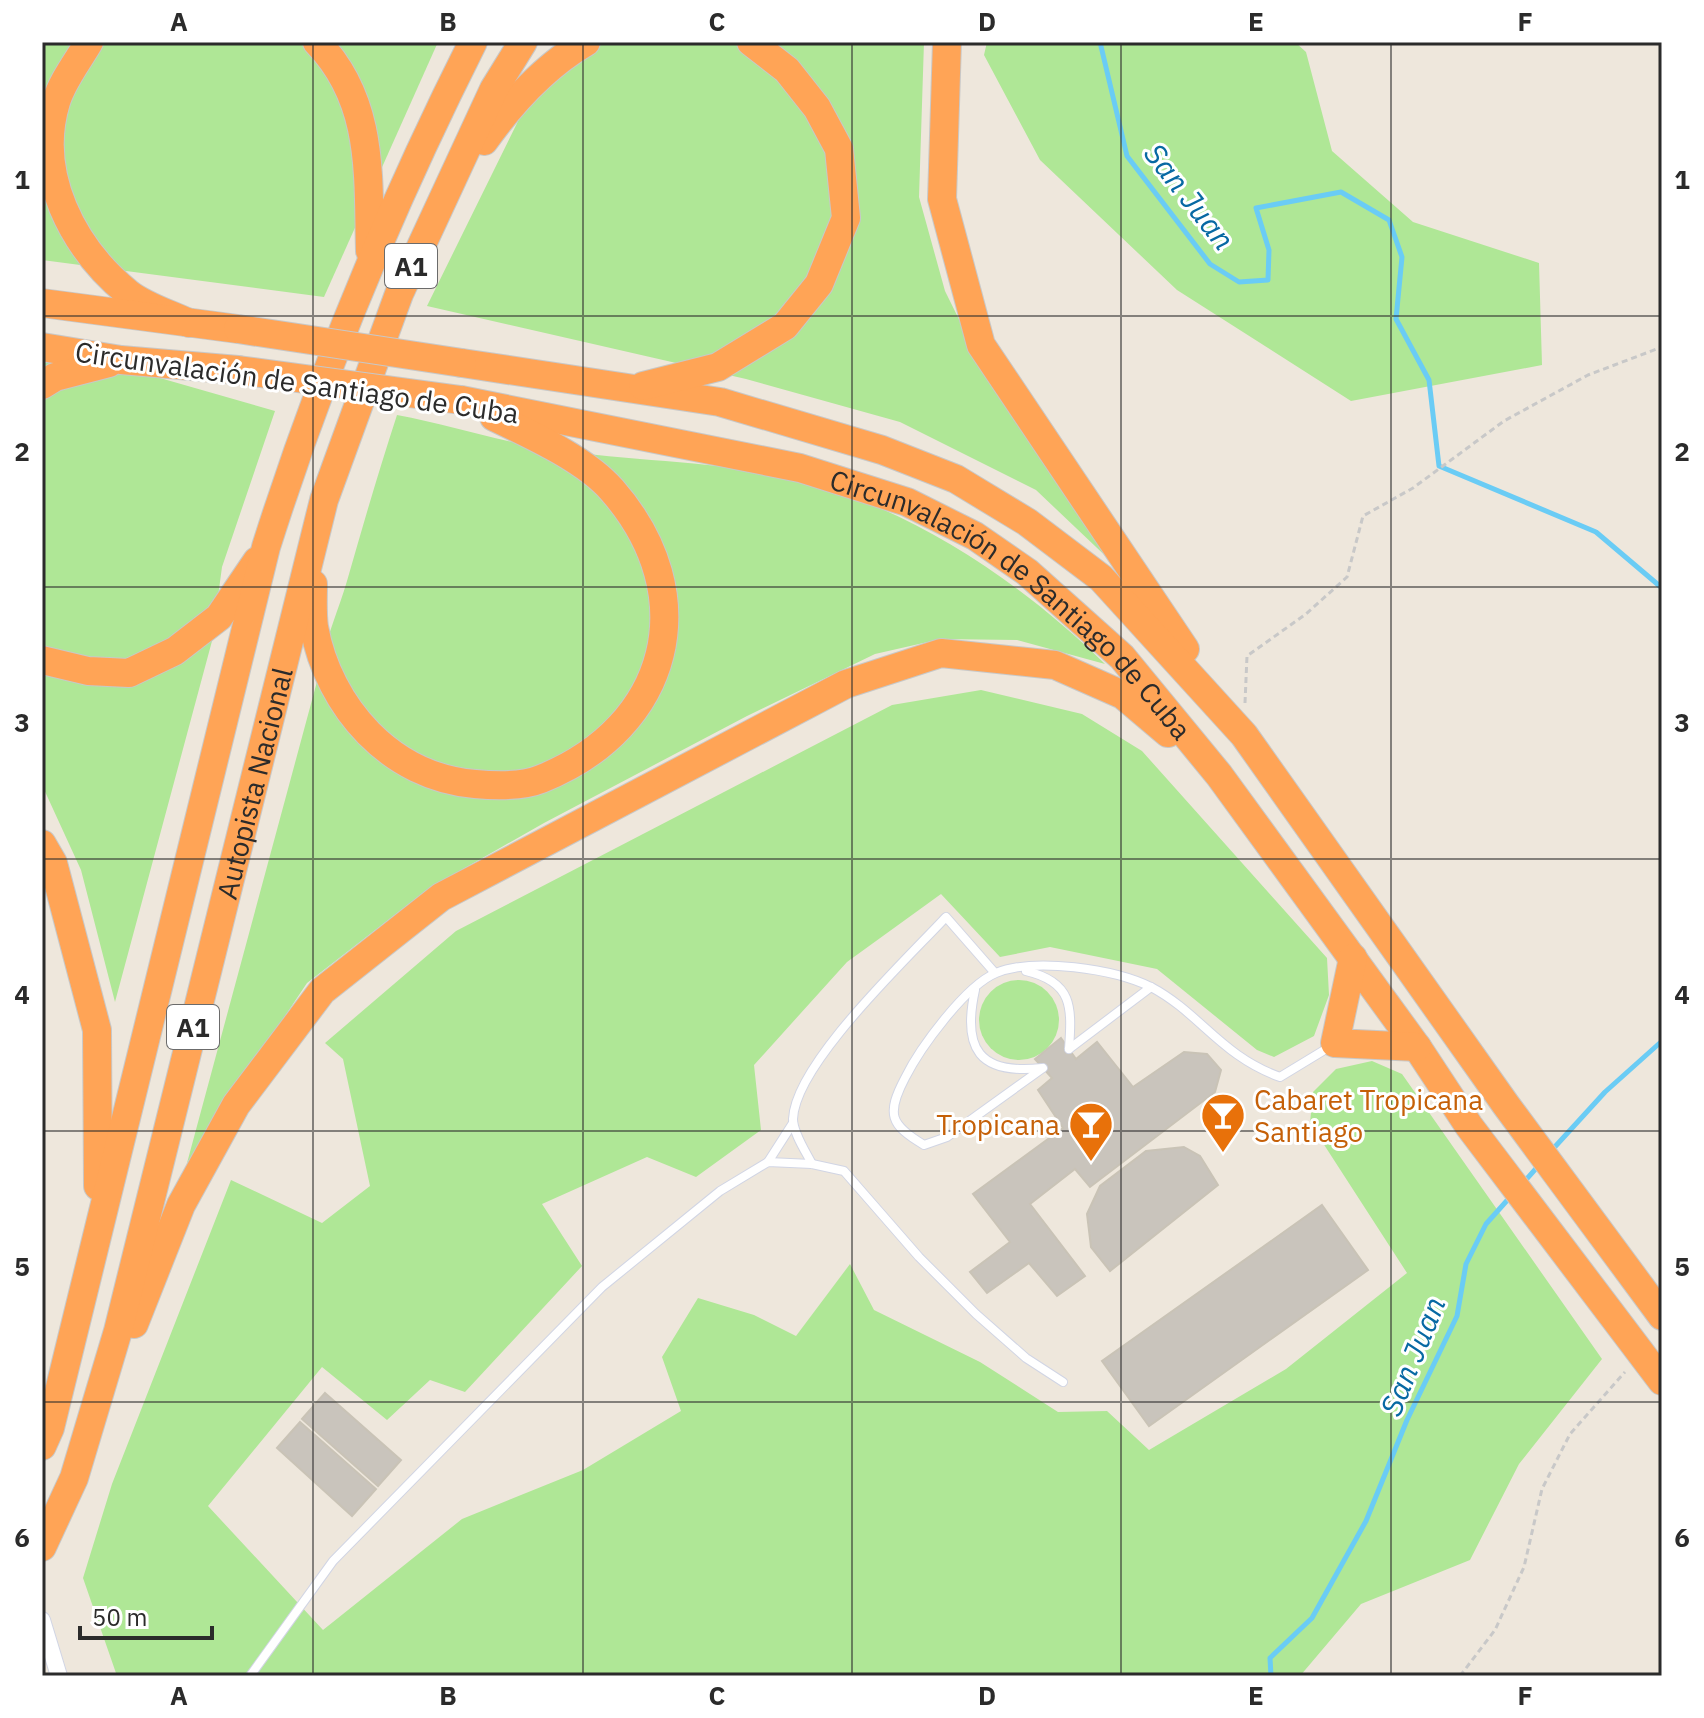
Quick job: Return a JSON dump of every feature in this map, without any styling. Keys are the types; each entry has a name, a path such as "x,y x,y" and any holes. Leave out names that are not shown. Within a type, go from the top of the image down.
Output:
{"highway":[{"path":"89,42 57,99 50,129 54,178 66,215 75,236 130,295 189,323"},
{"path":"317,42 338,63 363,120 370,264"},
{"name":"Autopista Nacional","path":"42,1446 50,1428 266,547 289,473 370,264 427,133 473,42"},
{"name":"Autopista Nacional","path":"42,1547 74,1478 118,1331 324,500 399,294 494,89 523,42"},
{"path":"436,211 504,113 559,58 586,42"},
{"path":"630,389 718,367 785,326 819,284 846,218 839,149 817,108 787,70 751,42"},
{"path":"947,42 942,199 981,345 1244,735"},
{"name":"Circunvalación de Santiago de Cuba","path":"42,303 238,329 720,402 882,450 956,479 1027,522 1101,578 1244,735 1506,1105 1662,1316"},
{"name":"Circunvalación de Santiago de Cuba","path":"42,347 121,360 238,370 461,400 800,468 907,502 975,536 1027,572 1122,657 1219,775 1417,1047 1469,1126 1662,1381"},
{"path":"42,385 55,377 121,360"},
{"path":"324,500 313,569 314,626 334,687 364,731 404,764 458,783 501,786 539,780 594,752 628,719 652,679 666,627 662,578 647,536 610,487 552,446 461,400"},
{"path":"42,660 88,671 129,673 175,651 219,617 266,547"},
{"path":"74,1478 181,1205 236,1105 322,991 441,897 846,684 941,653 1055,665 1123,695 1219,775"},
{"path":"42,844 53,863 97,1030 99,1161 95,1243"},
{"path":"1353,958 1335,1043 1417,1047"}],"street":[{"path":"42,1620 59,1676"}],"lane":[{"path":"250,1676 333,1561 602,1287 720,1191 768,1162 793,1123 797,1095 828,1048 946,917 995,973"},
{"path":"975,990 969,1024 972,1044 985,1061 1005,1069 1043,1068 947,1137 924,1145 900,1130 892,1117 897,1092 913,1061 956,1005 995,973 1093,967 1151,987 1236,1057 1280,1077 1335,1043"},
{"path":"1020,970 1044,975 1061,986 1071,1012 1069,1049 1151,987"},
{"path":"793,1123 812,1164"},
{"path":"768,1162 812,1164 844,1171 919,1257 976,1314 1026,1358 1063,1382"}],"path":[{"path":"1244,735 1247,656 1306,614 1347,577 1363,516 1413,488 1504,421 1588,375 1662,347"},
{"path":"1460,1676 1495,1630 1518,1580 1542,1489 1570,1434 1641,1354"}],"green space":[{"path":"42,42 438,42 324,297 42,260"},
{"path":"557,42 924,42 919,197 945,291 985,372 1115,565 1036,490 900,422 746,379 427,306"},
{"path":"987,42 1295,42 1306,52 1332,151 1413,222 1539,263 1542,365 1351,401 1177,290 1040,160 984,55"},
{"path":"42,362 106,373 132,370 275,411 222,567 212,641 115,1002 81,870 42,785"},
{"path":"397,415 539,447 760,472 835,491 878,507 960,550 1037,604 1105,664 1017,640 941,639 875,654 747,716 544,823 428,889 307,983 187,1163 327,642"},
{"path":"981,690 1082,714 1142,751 1327,958 1329,995 1314,1036 1274,1057 1257,1050 1157,969 1050,947 1000,957 941,894 847,962 754,1065 761,1130 696,1177 647,1157 542,1204 582,1266 465,1392 430,1380 387,1420 322,1367 208,1506 323,1630 462,1519 583,1470 681,1411 662,1357 698,1298 754,1315 796,1336 850,1264 874,1310 980,1362 1058,1412 1107,1411 1149,1450 1286,1369 1407,1273 1310,1123 1313,1092 1336,1069 1372,1061 1402,1074 1602,1359 1519,1464 1470,1560 1361,1604 1300,1676 117,1676 83,1578 112,1484 231,1180 322,1223 370,1186 343,1059 325,1043 456,931 892,705"},
{"path":"1019,980 1034,983 1047,992 1056,1005 1059,1020 1056,1035 1047,1048 1034,1057 1019,1060 1004,1057 991,1048 982,1035 979,1020 982,1005 991,992 1004,983"}],"building":[{"path":"1061,1038 1076,1059 1097,1042 1133,1087 1184,1052 1207,1054 1221,1070 1215,1092 1090,1187 1075,1169 1030,1204 1085,1276 1057,1296 1029,1263 987,1293 970,1272 1010,1242 973,1194 1063,1128 1038,1090 1052,1078 1035,1059"},
{"path":"1184,1147 1200,1156 1218,1185 1110,1271 1091,1247 1087,1214 1100,1186 1146,1151"},
{"path":"1322,1205 1368,1270 1149,1426 1102,1361"},
{"path":"325,1393 401,1460 378,1486 302,1419"},
{"path":"300,1422 376,1489 352,1516 277,1448"}],"waterway":[{"name":"San Juan","path":"1100,42 1127,156 1210,264 1239,282 1268,280 1269,250 1256,208 1341,192 1389,220 1402,257 1396,319 1429,380 1439,466 1596,532 1662,588"},
{"name":"San Juan","path":"1552,1150 1605,1092 1662,1041"},
{"name":"San Juan","path":"1523,1183 1540,1164"},
{"name":"San Juan","path":"1271,1676 1270,1658 1312,1618 1366,1521 1407,1420 1457,1316 1466,1264 1486,1224 1511,1196"}],"place":[{"name":"Cabaret Tropicana Santiago","path":"1223,1154"},
{"name":"Tropicana","path":"1091,1163"}]}
